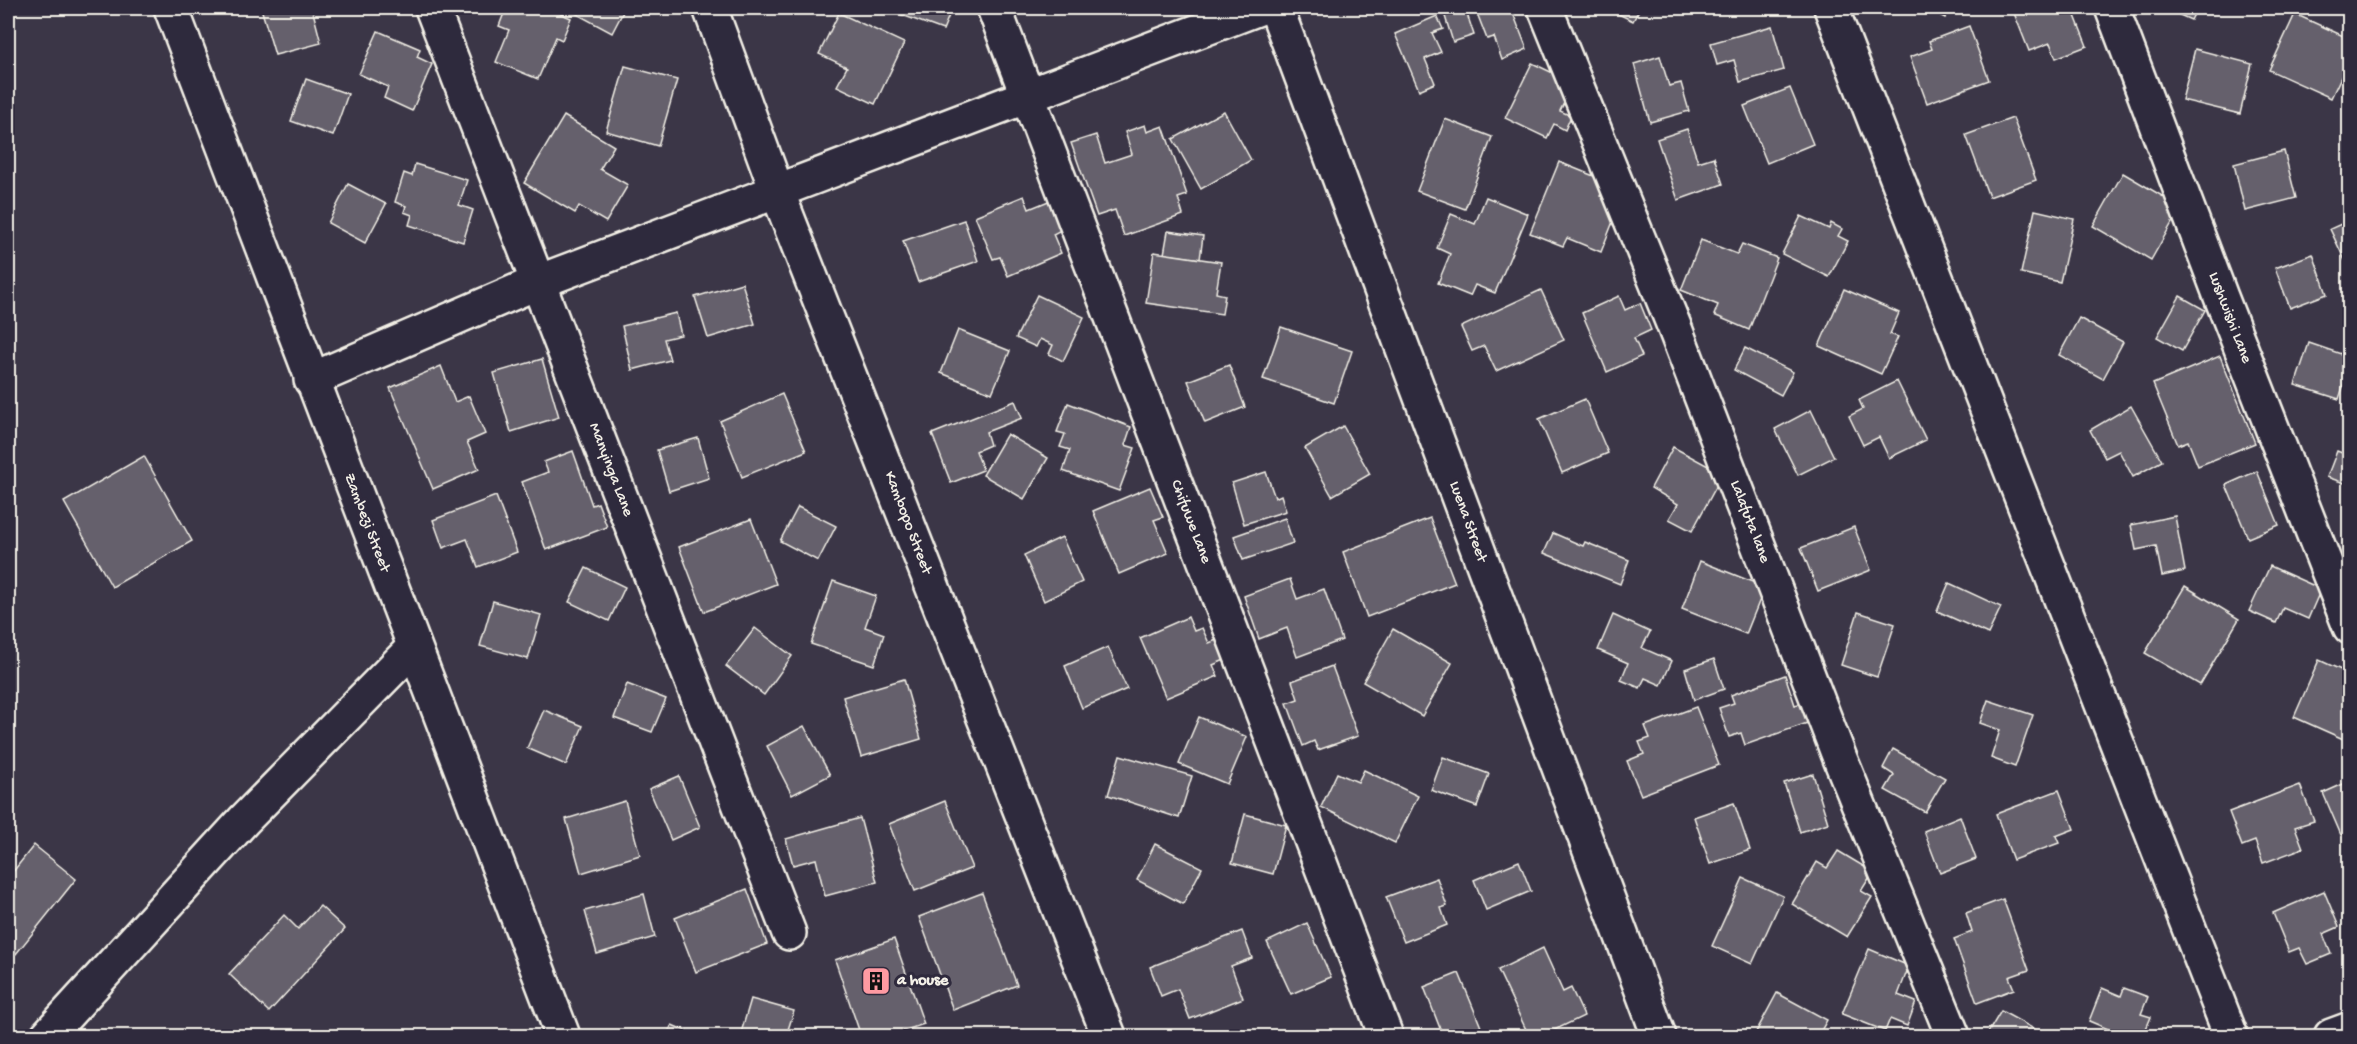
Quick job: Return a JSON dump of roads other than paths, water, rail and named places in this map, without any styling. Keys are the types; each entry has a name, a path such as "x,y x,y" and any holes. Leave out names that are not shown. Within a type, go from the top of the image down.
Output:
{"street":[{"name":"Zambezi Street","path":"171,8 563,1036"},
{"name":"Manyinga Lane","path":"432,8 789,933"},
{"name":"Kambopo Street","path":"710,8 777,191 1109,1036"},
{"name":"Chifuwe Lane","path":"994,8 1386,1036"},
{"path":"311,380 538,282 1259,8"},
{"name":"Luena Street","path":"1276,8 1659,1036"},
{"name":"Lalafuta lane","path":"1545,8 1674,326 1841,761 1953,1036"},
{"path":"1831,8 2231,1036"},
{"name":"Lushwishi Lane","path":"2112,8 2349,627"},
{"path":"47,1036 244,820 414,648"},
{"path":"2331,1036 2349,1029"}],"place":[{"name":"a house","path":"876,981"}]}
